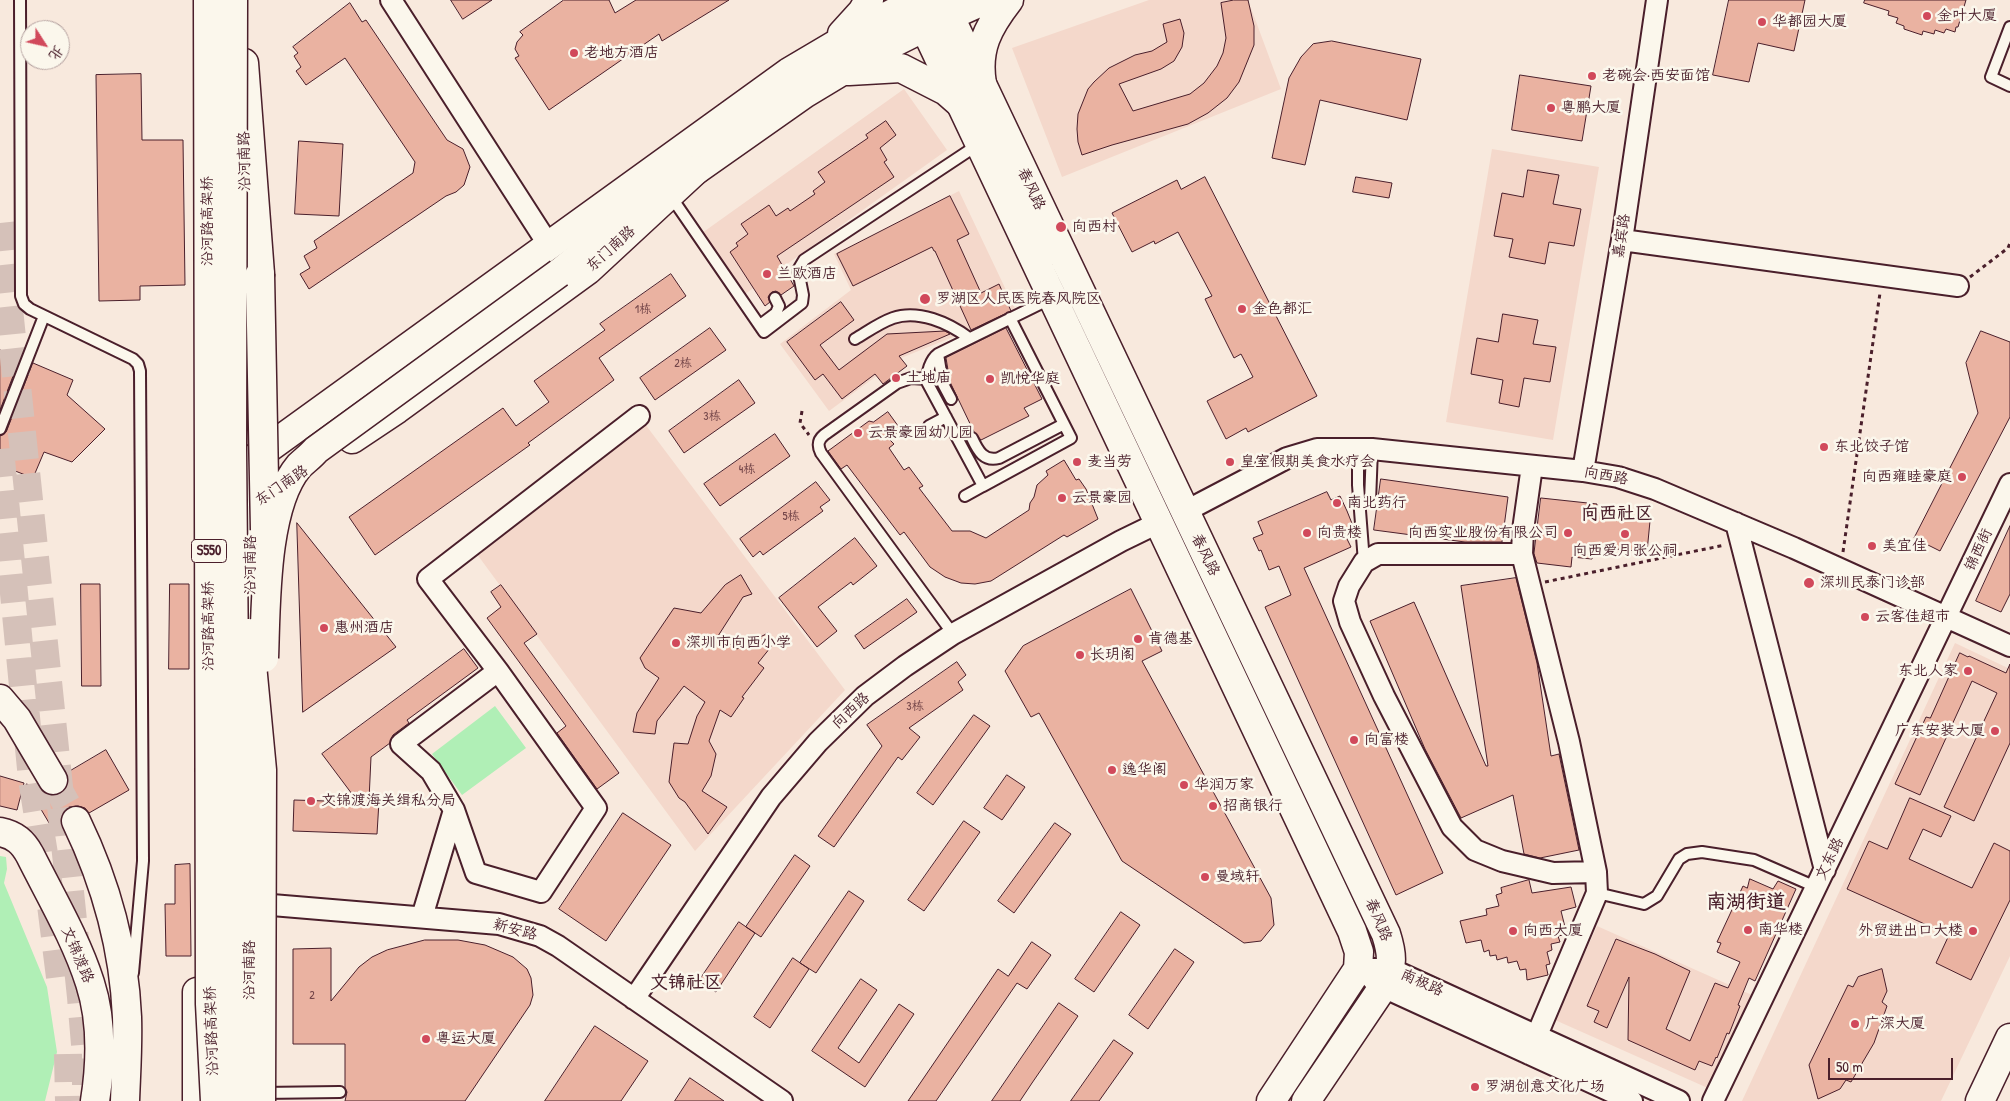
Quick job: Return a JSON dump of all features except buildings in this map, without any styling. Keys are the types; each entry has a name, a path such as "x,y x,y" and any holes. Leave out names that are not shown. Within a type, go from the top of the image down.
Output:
{"main road":[{"path":"197,0 198,1101"},
{"name":"沿河路高架桥","path":"208,0 210,1004 215,1101"},
{"name":"沿河路高架桥","path":"233,0 242,453 250,1099"},
{"name":"沿河南路","path":"243,0 242,453 252,506 250,1099"},
{"path":"868,0 835,60 901,68 946,91 962,106"},
{"name":"东门南路","path":"197,511 225,482 242,453 548,244 789,72 835,60 938,14 985,0"},
{"path":"982,84 980,56 984,40 1009,0"},
{"name":"东门南路","path":"197,511 226,514 252,506 396,409 588,270 696,170 804,94 835,60 914,1"},
{"name":"春风路","path":"914,1 938,14 982,84 1184,512 1378,915 1391,952 1387,978"},
{"name":"春风路","path":"938,14 962,106 1054,297 1158,523 1345,914 1359,952 1358,969"},
{"path":"243,56 260,274 266,577 262,770 250,1099"},
{"path":"266,577 279,508 286,488 298,467 316,450 559,273 646,202 696,170"},
{"path":"242,453 262,770"},
{"path":"0,699 17,719 54,780"},
{"path":"76,821 97,868 116,929 125,988 127,1046 125,1101"},
{"name":"文锦渡路","path":"0,832 16,838 30,855 82,962 90,984 98,1028 99,1059 96,1101"},
{"path":"1271,1101 1358,969"},
{"path":"1306,1101 1387,978"},
{"path":"1980,1101 2010,1038"}],"street":[{"path":"392,0 548,244"},
{"name":"嘉宾路","path":"1583,472 1622,240 1657,0"},
{"path":"1622,240 1958,286"},
{"path":"498,671 401,744 431,771 454,810 476,874 540,892 596,808 498,671 428,579 639,416"},
{"name":"向西路","path":"1184,512 1287,458 1317,449 1365,448 1583,472 1637,482 1738,532 1841,569 2010,646"},
{"path":"1532,466 1523,530 1522,554 1570,742 1596,872 1597,893 1532,1045"},
{"name":"锦西街","path":"1947,617 2010,484"},
{"name":"向西路","path":"634,999 771,797 818,742 865,696 953,634 1121,541 1158,523"},
{"path":"1738,532 1820,879"},
{"path":"1522,554 1378,554 1364,562 1348,586 1344,601 1350,622 1384,696 1452,827 1475,850 1502,861 1553,873 1596,872"},
{"name":"文东路","path":"1713,1101 1947,617"},
{"path":"422,917 454,810"},
{"name":"新安路","path":"197,899 499,924 540,936 782,1101"},
{"name":"南极路","path":"1358,969 1387,978 1532,1045 1679,1101"},
{"name":"南极路","path":"1532,1045 1632,1101"}],"lane":[{"path":"20,0 21,296 24,304 30,309 126,355 138,364 140,371 143,861 127,1046"},
{"path":"2010,27 1991,77 2010,86"},
{"path":"670,195 764,332 802,303 803,294 798,270 804,260 980,143"},
{"path":"983,486 927,379 932,360 938,354 1054,297"},
{"path":"760,325 776,313 778,306 775,298"},
{"path":"0,429 44,316"},
{"path":"855,339 887,321 902,316 937,320 951,326 969,338"},
{"path":"965,496 1071,438 1010,318"},
{"path":"938,354 943,384 951,399"},
{"path":"927,379 911,378 897,383 824,434 818,443 820,450 953,634"},
{"path":"929,426 946,417"},
{"path":"972,438 981,454 994,460 1064,424"},
{"path":"1365,448 1370,502"},
{"path":"1364,562 1358,485 1365,448"},
{"path":"1597,893 1644,904 1657,896 1679,859 1687,854 1702,852 1754,860 1820,879"},
{"path":"250,1099 324,1097 340,1092"}],"path":[{"path":"1958,286 2008,248 2010,243"},
{"path":"1841,569 1882,275"},
{"path":"802,411 800,423 820,450"},
{"path":"1530,586 1738,532"}],"shaded area":[{"path":"1149,0 1248,0 1281,89 1062,177 1012,48"},
{"path":"904,89 947,150 745,294 702,233"},
{"path":"1492,149 1599,167 1553,440 1446,422"},
{"name":"罗湖区人民医院春风院区","path":"959,191 1015,309 968,331 901,358 829,411 780,344 851,290 834,254"},
{"name":"深圳市向西小学","path":"639,416 845,690 695,851 471,546"},
{"path":"1955,643 2010,669 2010,956 1941,1101 1742,1101"},
{"path":"1597,926 1752,995 1710,1089 1555,1020"}],"green space":[{"path":"495,706 526,748 462,795 432,754"},
{"path":"0,856 6,857 7,869 4,883 47,987 57,1052 45,1101 0,1101"}],"tunnel":[{"path":"0,223 81,997 86,1056 86,1085"},
{"path":"0,449 32,779 47,873 60,977"},
{"path":"53,780 76,821"},
{"path":"68,1054 69,1101"}],"place":[{"name":"金叶大厦","path":"1927,16"},
{"name":"华都园大厦","path":"1762,22"},
{"name":"老地方酒店","path":"574,53"},
{"name":"老碗会·西安面馆","path":"1592,76"},
{"name":"粤鹏大厦","path":"1551,108"},
{"name":"向西村","path":"1061,227"},
{"name":"兰欧酒店","path":"767,274"},
{"name":"罗湖区人民医院春风院区","path":"925,299"},
{"name":"金色都汇","path":"1242,309"},
{"name":"土地庙","path":"896,378"},
{"name":"凯悦华庭","path":"990,379"},
{"name":"云景豪园幼儿园","path":"858,433"},
{"name":"东北饺子馆","path":"1824,447"},
{"name":"麦当劳","path":"1077,462"},
{"name":"皇室假期美食水疗会","path":"1230,462"},
{"name":"向西雍睦豪庭","path":"1962,477"},
{"name":"云景豪园","path":"1062,498"},
{"name":"南北药行","path":"1337,503"},
{"name":"向贵楼","path":"1307,533"},
{"name":"向西实业股份有限公司","path":"1568,533"},
{"name":"向西爱月张公祠","path":"1625,534"},
{"name":"美宜佳","path":"1872,546"},
{"name":"深圳民泰门诊部","path":"1809,583"},
{"name":"云客佳超市","path":"1865,617"},
{"name":"惠州酒店","path":"324,628"},
{"name":"肯德基","path":"1138,639"},
{"name":"深圳市向西小学","path":"676,643"},
{"name":"长玥阁","path":"1080,655"},
{"name":"东北人家","path":"1968,671"},
{"name":"广东安装大厦","path":"1995,731"},
{"name":"向富楼","path":"1354,740"},
{"name":"逸华阁","path":"1112,770"},
{"name":"华润万家","path":"1184,785"},
{"name":"文锦渡海关缉私分局","path":"311,801"},
{"name":"招商银行","path":"1213,806"},
{"name":"曼域轩","path":"1205,877"},
{"name":"南华楼","path":"1748,930"},
{"name":"向西大厦","path":"1513,931"},
{"name":"外贸进出口大楼","path":"1973,931"},
{"name":"广深大厦","path":"1855,1024"},
{"name":"粤运大厦","path":"426,1039"},
{"name":"罗湖创意文化广场","path":"1475,1087"}],"district":[{"name":"向西社区","path":"1617,514"},
{"name":"南湖街道","path":"1746,903"},
{"name":"文锦社区","path":"686,983"}]}
